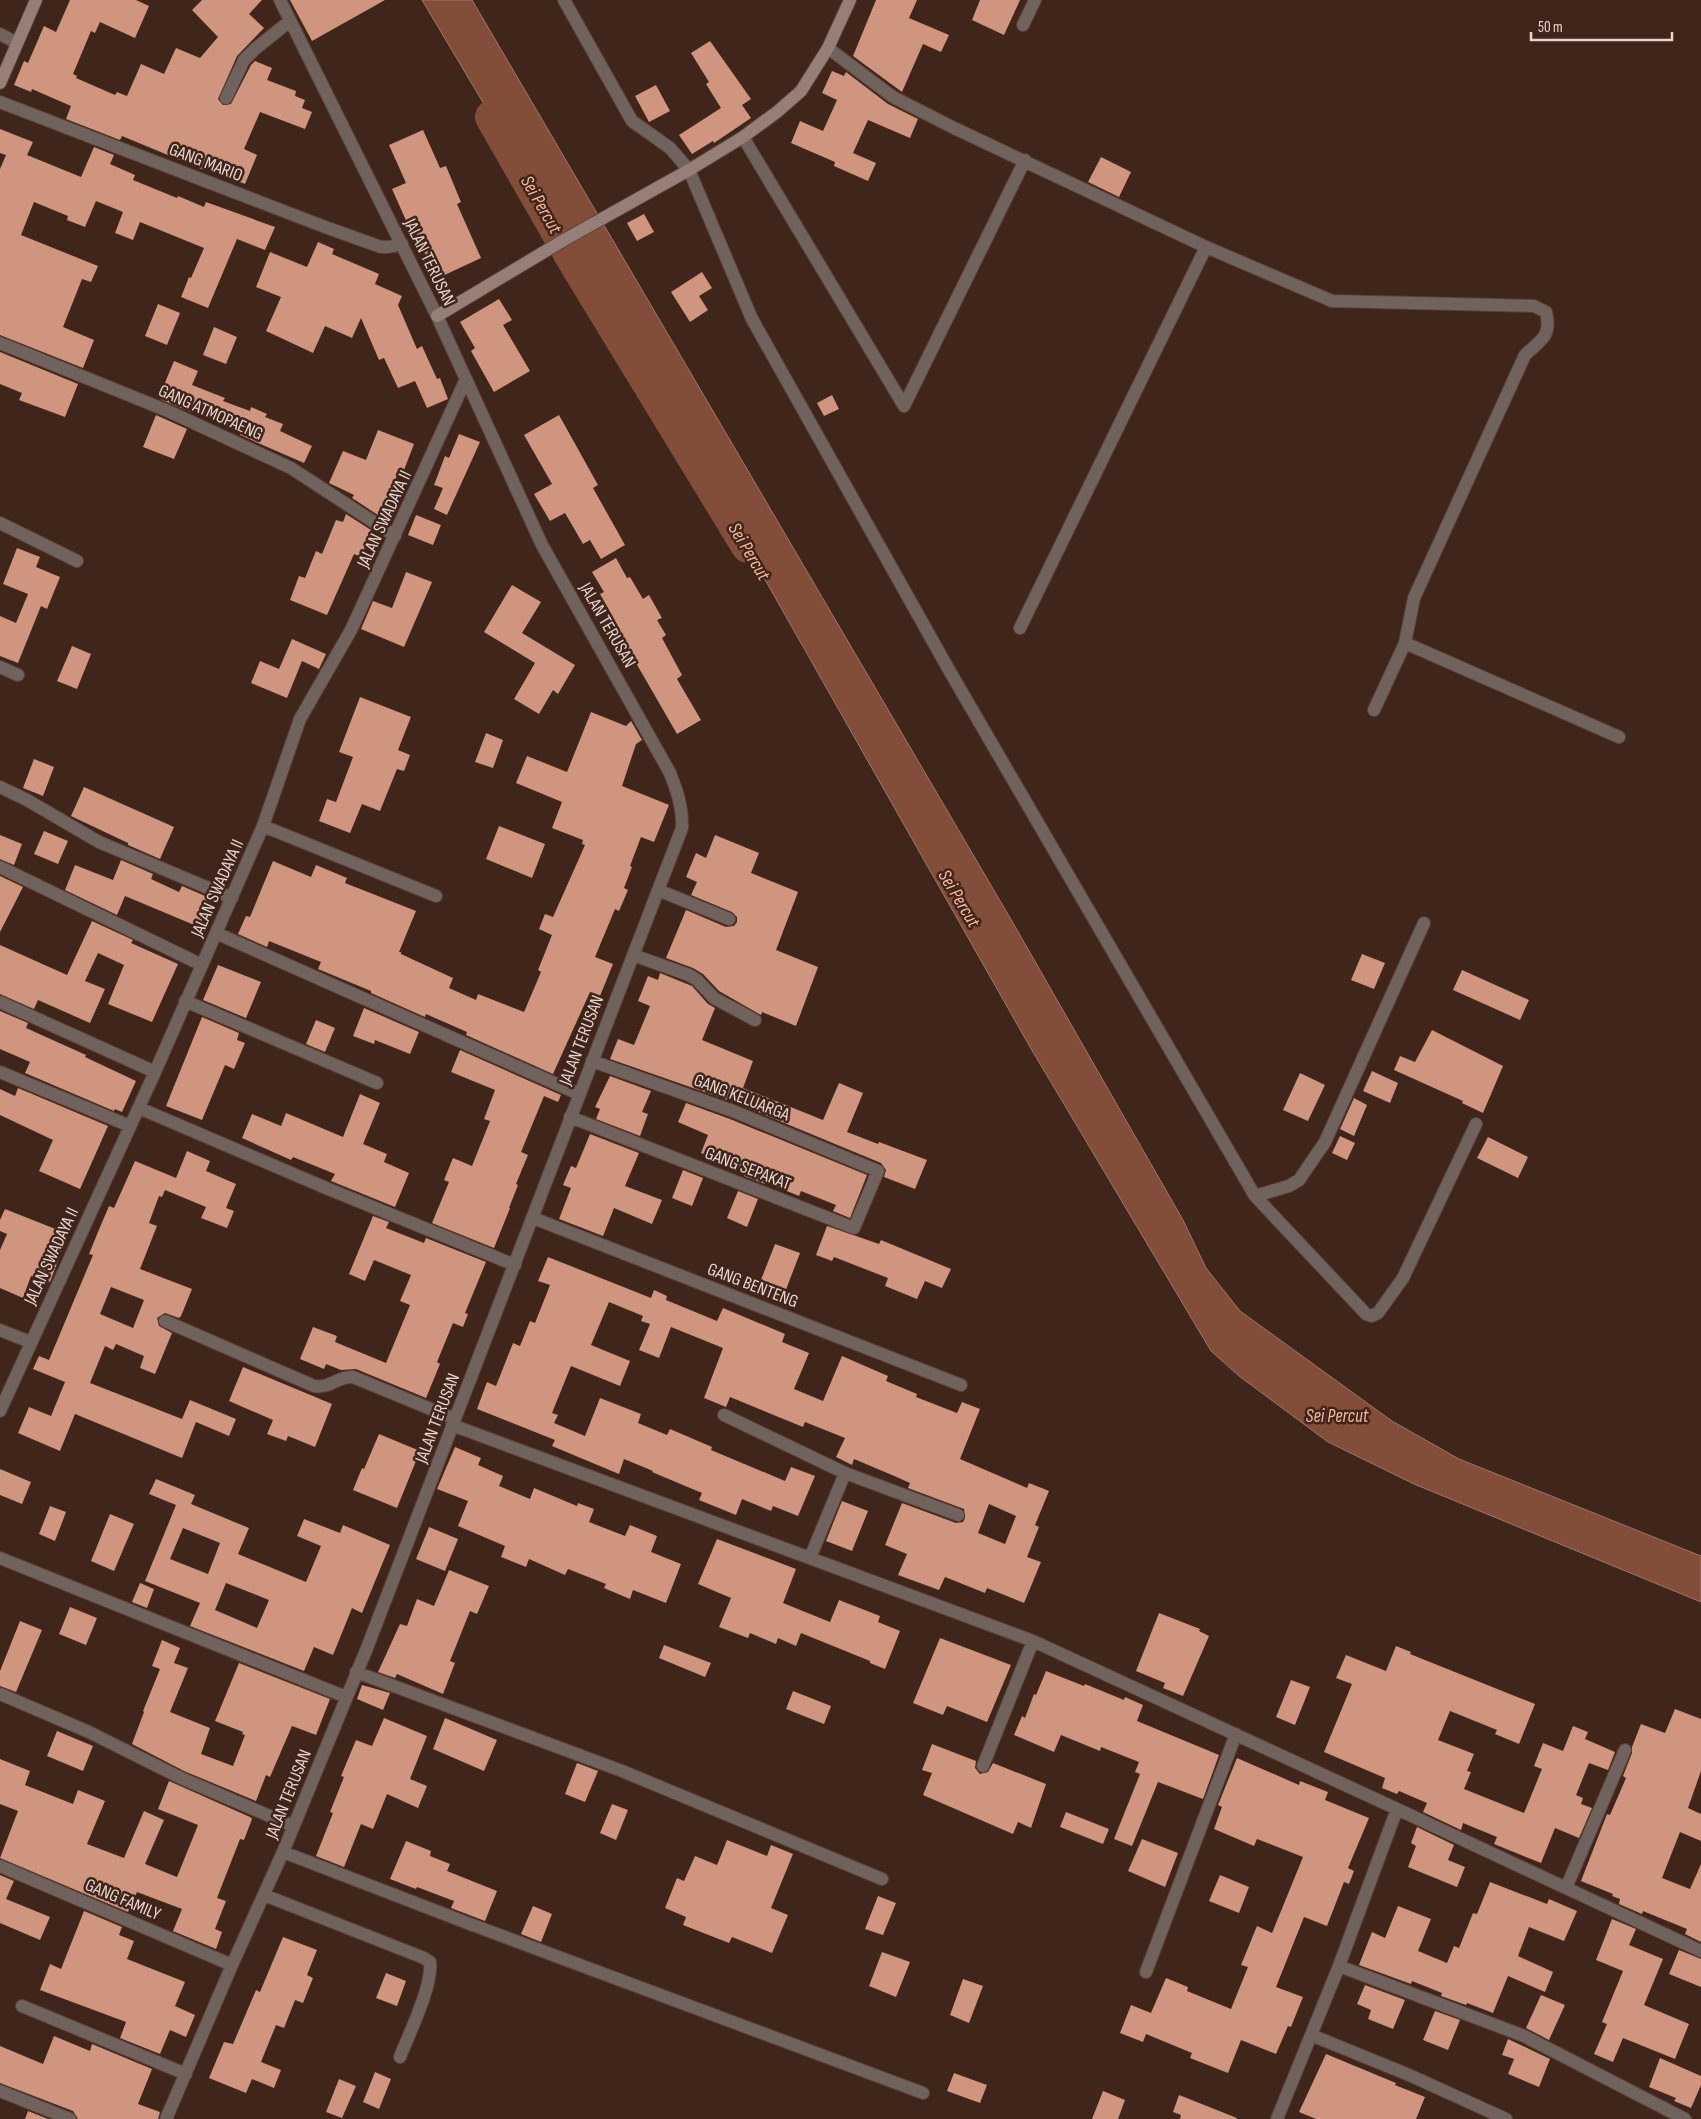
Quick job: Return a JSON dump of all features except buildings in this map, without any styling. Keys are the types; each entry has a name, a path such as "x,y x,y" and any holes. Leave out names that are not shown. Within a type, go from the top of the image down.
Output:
{"street":[{"path":"0,83 36,0"},
{"name":"JALAN TERUSAN","path":"166,2119 232,1964 284,1852 356,1672 515,1265 682,828 682,815 678,795 670,773 542,545 402,244 280,0"},
{"path":"564,0 632,121 670,148 689,170 757,327 949,670 1256,1196 1366,1314 1372,1316 1378,1313 1402,1278 1476,1124"},
{"path":"436,316 743,137 802,91 828,48 850,0"},
{"path":"1023,24 1035,0"},
{"path":"226,98 244,60 290,21"},
{"path":"0,34 17,43"},
{"path":"828,48 893,97 954,128 1206,247 1332,301 1534,306 1546,312 1550,325 1547,333 1525,355 1414,598 1405,642 1374,710"},
{"name":"GANG MARIO","path":"0,102 326,227 381,246 388,247 402,244"},
{"path":"743,137 904,406 1025,160"},
{"path":"1020,628 1206,247"},
{"name":"GANG ATMOPAENG","path":"0,343 168,411 291,468 396,536"},
{"name":"JALAN SWADAYA II","path":"0,1411 30,1342 139,1108 232,898 263,826 300,719 351,630 396,536 466,379"},
{"path":"0,522 77,561"},
{"path":"1405,642 1619,737"},
{"path":"0,667 18,674"},
{"path":"0,787 27,800 100,842 232,898"},
{"path":"263,826 436,896"},
{"path":"0,868 202,965"},
{"path":"658,890 729,919"},
{"path":"1256,1196 1289,1186 1299,1180 1326,1142 1424,923"},
{"path":"216,934 579,1094"},
{"path":"633,955 689,975 698,980 714,998 755,1020"},
{"path":"186,1001 376,1083"},
{"path":"0,1002 155,1072"},
{"name":"GANG KELUARGA","path":"592,1061 733,1111 878,1171"},
{"path":"0,1072 130,1126"},
{"path":"139,1108 326,1188 515,1265"},
{"name":"GANG SEPAKAT","path":"570,1117 854,1228 878,1171"},
{"name":"GANG BENTENG","path":"533,1218 961,1385"},
{"path":"165,1321 314,1386 323,1388 345,1377 353,1377 454,1422 1033,1641 1701,1951"},
{"path":"0,1330 30,1342"},
{"path":"724,1415 845,1473 958,1515"},
{"path":"810,1558 845,1473"},
{"path":"0,1558 346,1697"},
{"path":"983,1766 1033,1641"},
{"path":"356,1672 622,1771 882,1879"},
{"path":"0,1694 89,1732 181,1778 294,1826"},
{"path":"1146,1972 1236,1734"},
{"path":"1566,1888 1625,1750"},
{"path":"1277,2119 1338,1966 1397,1809"},
{"path":"284,1852 460,1921 923,2093"},
{"name":"GANG FAMILY","path":"0,1866 232,1964"},
{"path":"264,1895 430,1962 431,1970 427,1984 400,2057"},
{"path":"1338,1966 1524,2036 1685,2119"},
{"path":"22,2006 186,2074"},
{"path":"1311,2035 1409,2075 1506,2119"},
{"path":"0,2090 70,2119"}],"water":[{"name":"Sei Percut","path":"422,0 472,0 1009,916 1183,1220 1206,1268 1240,1311 1392,1421 1459,1459 1701,1556 1701,1602 1414,1484 1328,1442 1239,1376 1211,1351 1030,1047 725,509"}],"waterway":[{"name":"Sei Percut","path":"492,117 578,267 748,546"}]}
